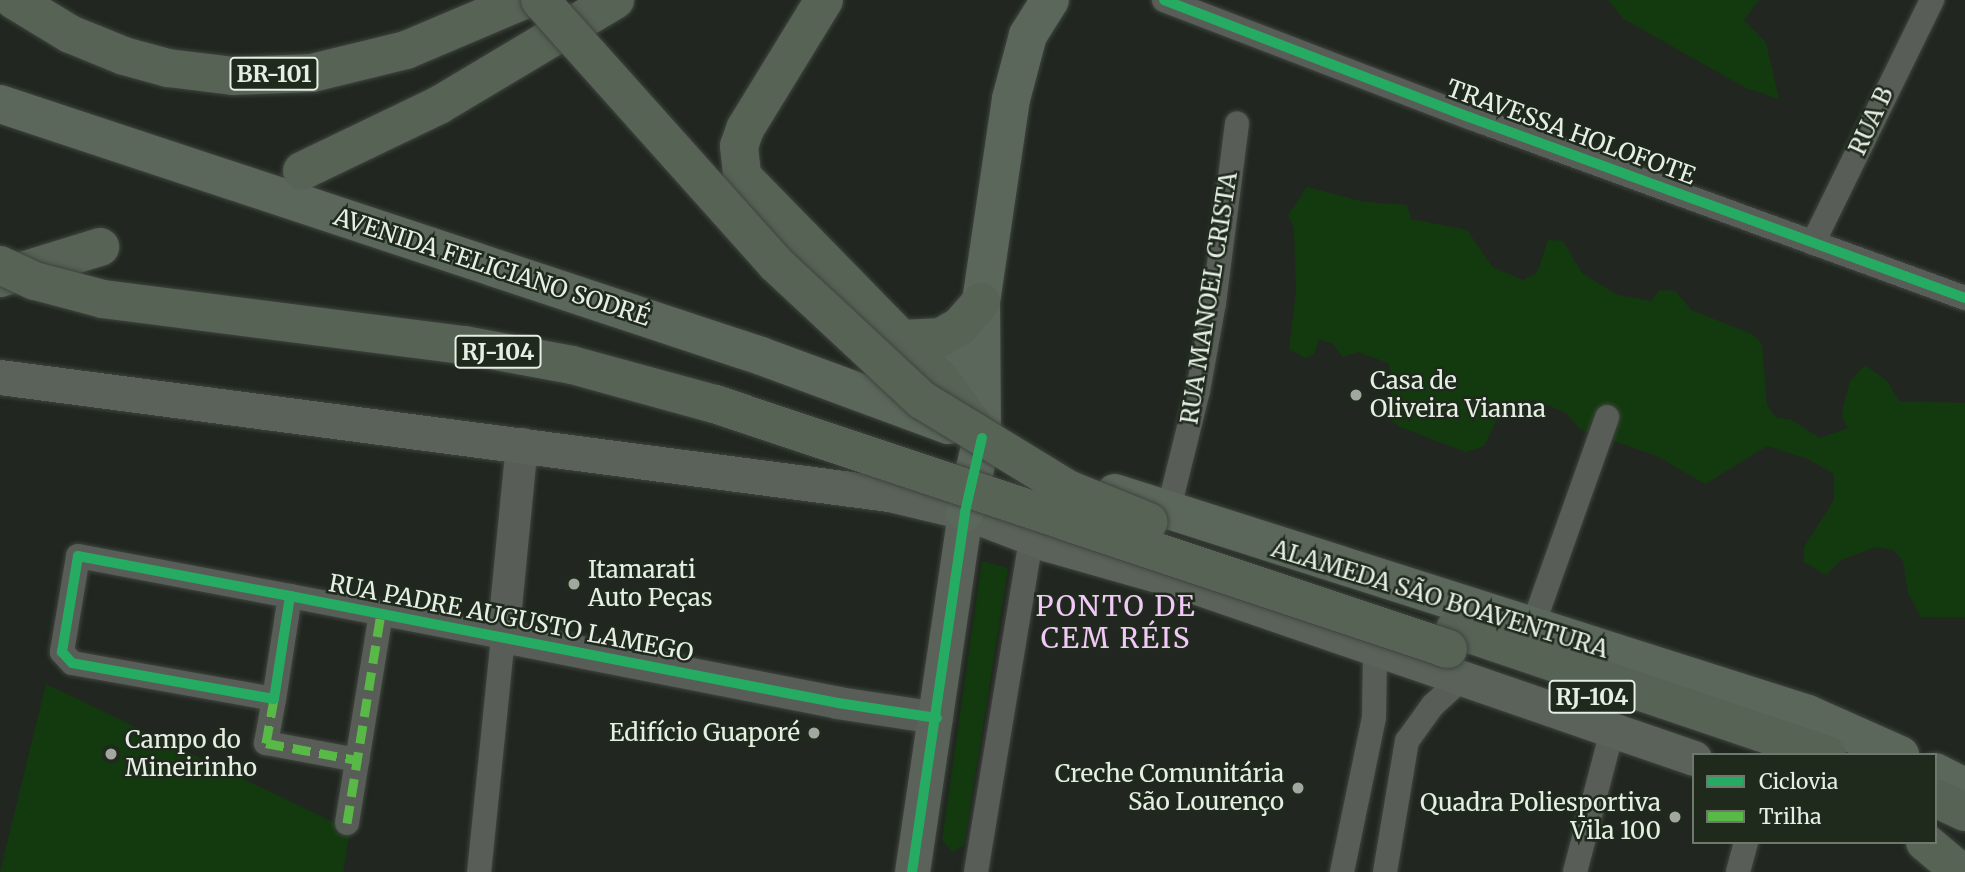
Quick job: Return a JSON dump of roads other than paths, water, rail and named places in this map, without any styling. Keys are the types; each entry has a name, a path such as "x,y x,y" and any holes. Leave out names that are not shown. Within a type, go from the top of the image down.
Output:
{"highway":[{"name":"BR-101","path":"19,4 69,34 124,56 169,68 233,76 312,72 406,50 524,0"},
{"path":"540,0 776,264 922,400 1068,489 1217,548 1455,652 1820,753"},
{"path":"302,171 439,105 615,0"},
{"path":"824,0 745,129 738,163 742,176 940,379 982,438"},
{"path":"0,264 100,247 0,278"},
{"name":"RJ-104","path":"0,264 35,281 103,299 464,345 572,365 715,404 1755,753"},
{"path":"901,339 941,337 960,326 981,302"},
{"path":"1937,799 1965,812"},
{"path":"1927,844 1956,868"}],"main road":[{"path":"918,866 965,512 982,438 981,302 1011,99 1028,35 1050,0"},
{"name":"AVENIDA FELICIANO SODRÉ","path":"0,104 115,139 899,406 982,438"},
{"path":"899,406 926,396 940,379 981,302"},
{"path":"0,377 889,494 965,512 1031,538 1188,584 1375,650 1455,652 1612,731 1692,757"},
{"name":"ALAMEDA SÃO BOAVENTURA","path":"982,438 1206,526 1808,714 1896,753"},
{"path":"1188,584 1164,560 1162,541 1174,526 1206,526"},
{"path":"1937,773 1965,787"},
{"path":"1909,844 1956,868"}],"street":[{"name":"TRAVESSA HOLOFOTE","path":"1164,0 1965,298"},
{"name":"RUA B","path":"1813,243 1932,0"},
{"name":"RUA MANOEL CRISTA","path":"1168,512 1203,366 1237,123"},
{"path":"1532,628 1607,416"},
{"path":"479,872 522,444"},
{"path":"975,869 1031,538"},
{"name":"RUA PADRE AUGUSTO LAMEGO","path":"274,699 72,663 62,652 78,556 838,703 937,718"},
{"path":"290,596 266,743 357,760"},
{"path":"347,823 381,613"},
{"path":"1342,872 1374,717 1375,650"},
{"path":"1385,872 1407,741 1433,705 1455,652"},
{"path":"1575,872 1612,731"},
{"path":"1738,872 1745,844"}],"place":[{"name":"Casa de Oliveira Vianna","path":"1356,395"},
{"name":"Itamarati Auto Peças","path":"574,584"},
{"name":"Edifício Guaporé","path":"814,733"},
{"name":"Campo do Mineirinho","path":"111,754"},
{"name":"Creche Comunitária São Lourenço","path":"1298,788"},
{"name":"Quadra Poliesportiva Vila 100","path":"1675,817"}],"district":[{"name":"PONTO DE CEM RÉIS","path":"1116,622"}]}
